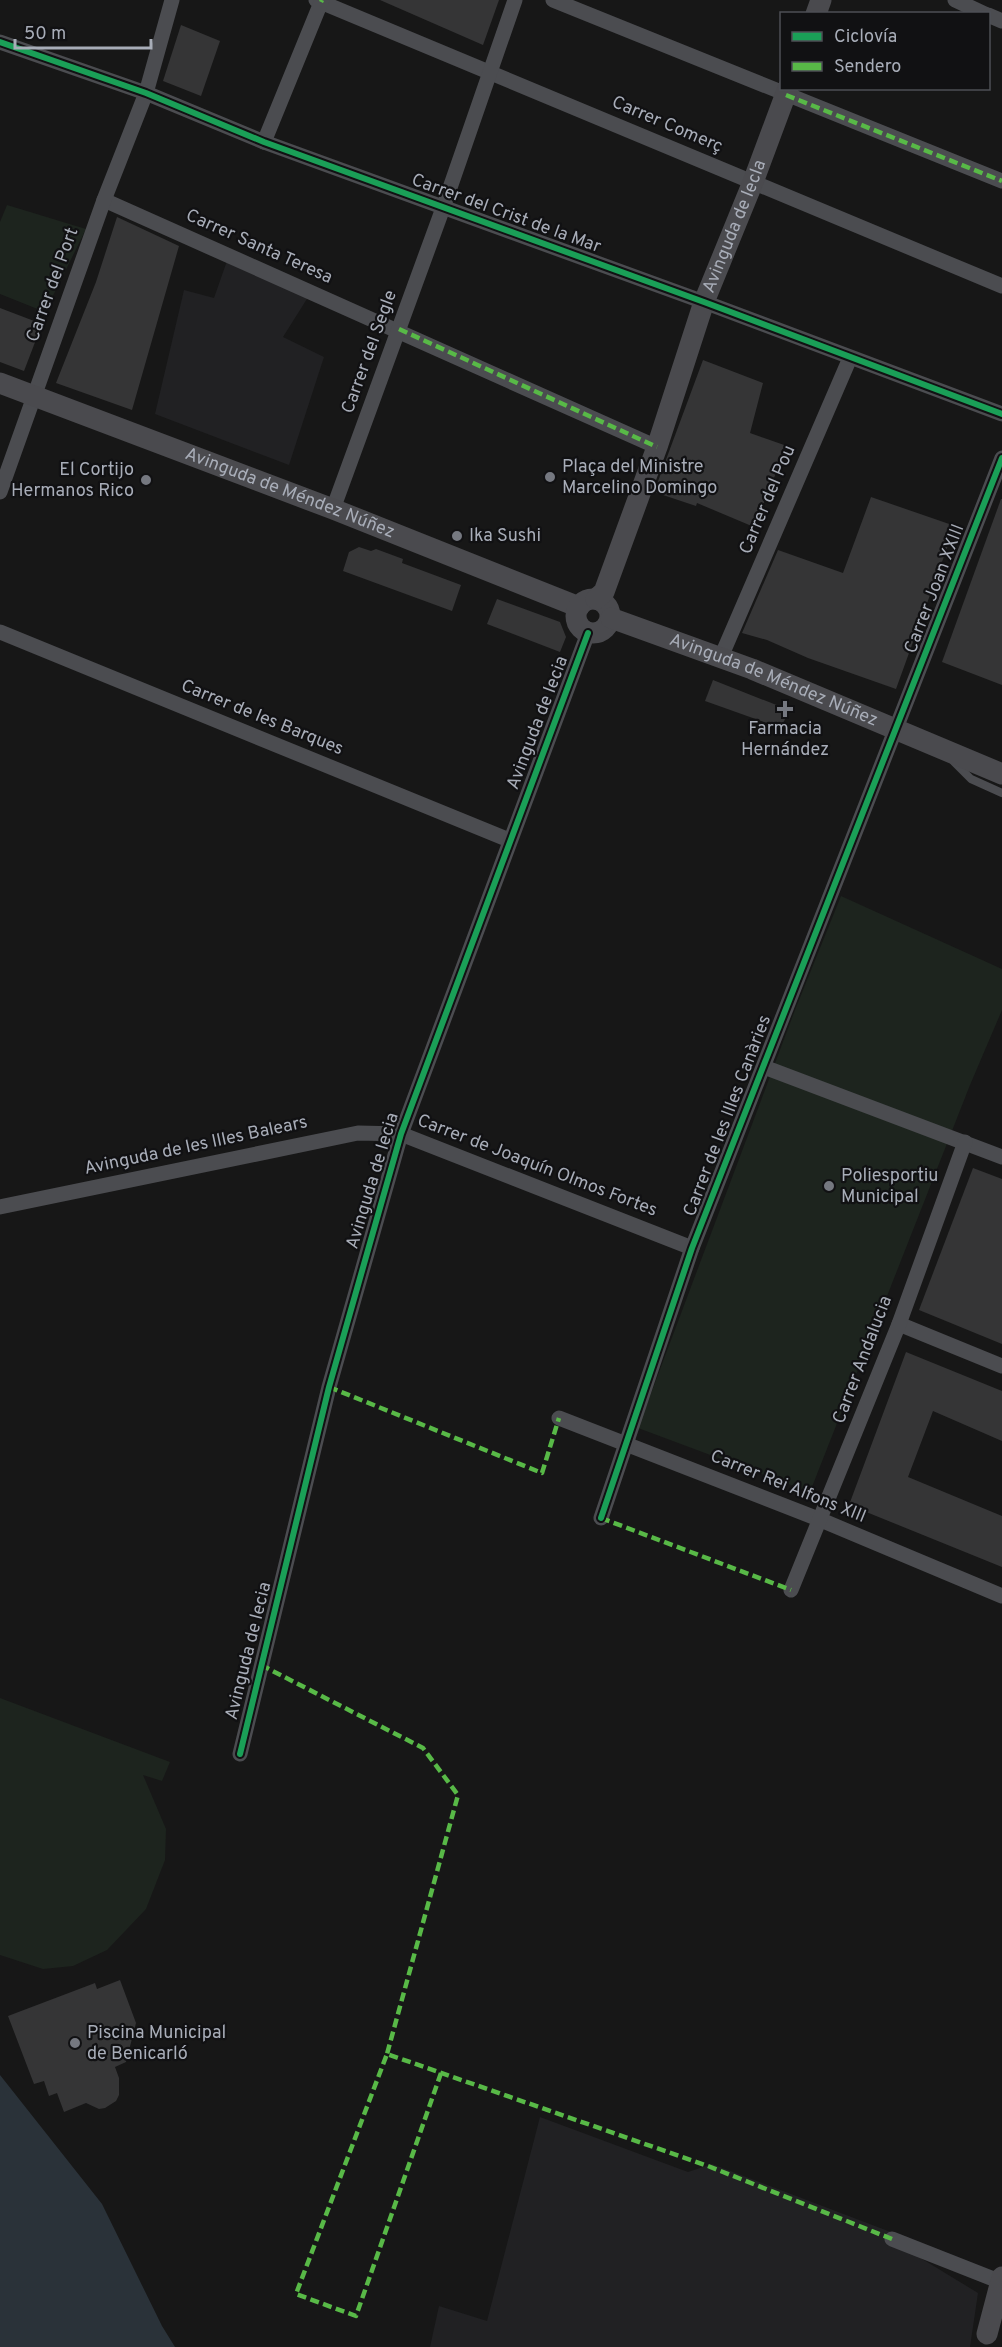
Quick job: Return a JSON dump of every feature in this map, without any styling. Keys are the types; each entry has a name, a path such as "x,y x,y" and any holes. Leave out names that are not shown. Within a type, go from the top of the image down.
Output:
{"street":[{"name":"Carrer del Port","path":"0,492 104,200 146,93 171,0"},
{"name":"Carrer del Segle","path":"333,509 443,208 515,0"},
{"path":"553,0 780,89"},
{"path":"955,0 982,12"},
{"name":"Carrer Comerç","path":"320,1 1002,286"},
{"path":"264,142 320,1"},
{"name":"Carrer del Crist de la Mar","path":"0,42 146,93 264,142 704,302 1002,414"},
{"path":"787,92 1002,181"},
{"name":"Avinguda de lecla","path":"587,603 604,592 657,447 704,302 787,92"},
{"name":"Carrer Santa Teresa","path":"104,200 399,329"},
{"path":"399,329 657,447"},
{"name":"Carrer del Pou","path":"721,657 850,358"},
{"name":"Avinguda de Méndez Núñez","path":"0,383 587,603"},
{"name":"Carrer Joan XXIII","path":"896,730 1002,458"},
{"path":"601,600 608,608 611,618 603,631 588,633 577,622 576,612 587,603 601,600"},
{"name":"Avinguda de Méndez Núñez","path":"611,618 721,657 1002,774"},
{"name":"Carrer de les Barques","path":"0,632 509,840"},
{"name":"Avinguda de lecia","path":"240,1754 329,1387 401,1134 588,633"},
{"name":"Carrer de les Illes Canàries","path":"601,1518 692,1248 896,730"},
{"path":"764,1067 1002,1157"},
{"name":"Avinguda de les Illes Balears","path":"0,1207 358,1133 401,1134"},
{"name":"Carrer de Joaquín Olmos Fortes","path":"401,1134 692,1248"},
{"name":"Carrer Andalucia","path":"791,1590 899,1324 965,1142"},
{"path":"899,1324 1002,1366"},
{"name":"Carrer Rei Alfons XIII","path":"559,1418 821,1520 1002,1596"},
{"path":"892,2239 1002,2280 990,2334"}],"lane":[{"path":"946,751 971,779 1002,793"}],"shaded area":[{"path":"7,205 86,229 45,312 0,294 0,222"},
{"path":"228,258 310,294 283,337 324,357 289,465 155,414 184,290 214,298"},
{"path":"841,896 1002,969 1002,1010 970,1085 810,1492 638,1428 795,1010"},
{"path":"0,1698 170,1762 162,1781 143,1775 166,1829 165,1860 146,1909 107,1950 73,1966 43,1969 0,1955"},
{"path":"0,2075 102,2204 162,2326 175,2347 0,2347"},
{"path":"540,2117 688,2172 712,2164 896,2234 909,2251 978,2293 970,2347 430,2347 439,2306 487,2321"}],"building":[{"path":"380,0 499,0 483,45"},
{"path":"181,25 220,41 201,96 163,81"},
{"path":"117,217 179,246 132,410 56,383 96,282"},
{"path":"0,308 42,324 24,371 0,362"},
{"path":"703,360 763,383 750,433 787,446 754,527 697,503 696,506 654,492"},
{"path":"871,497 955,526 896,689 808,658 767,640 742,633 778,550 843,573"},
{"path":"1002,499 1002,685 942,662"},
{"path":"359,547 371,551 376,549 403,559 402,563 461,585 452,611 343,571 349,552"},
{"path":"497,599 560,622 566,637 560,652 487,624"},
{"path":"713,680 789,710 781,728 705,701"},
{"path":"973,1168 1002,1179 1002,1344 919,1310"},
{"path":"906,1352 1002,1391 1002,1441 933,1411 908,1477 1002,1516 1002,1567 849,1505"},
{"name":"Piscina Municipal de Benicarló","path":"120,1980 136,2023 126,2062 115,2067 119,2078 119,2095 116,2101 105,2108 99,2109 86,2103 64,2112 57,2093 49,2096 44,2081 34,2084 8,2016 95,1983 97,1989"}],"marked path":[{"path":"786,95 1002,181"},
{"path":"399,329 657,447"},
{"path":"329,1387 542,1473 559,1418"},
{"path":"601,1518 791,1590"},
{"path":"261,1665 423,1748 458,1795 387,2054"},
{"path":"441,2073 356,2316 296,2294 387,2054 708,2166 892,2239"}],"cycle path":[{"path":"0,42 146,93 264,142 704,302 1002,414"},
{"path":"601,1518 692,1248 1002,458"},
{"path":"240,1754 329,1387 401,1134 588,633"}],"place":[{"name":"Plaça del Ministre Marcelino Domingo","path":"550,477"},
{"name":"El Cortijo Hermanos Rico","path":"146,480"},
{"name":"Ika Sushi","path":"457,536"},
{"name":"Farmacia Hernández","path":"785,709"},
{"name":"Poliesportiu Municipal","path":"829,1186"},
{"name":"Piscina Municipal de Benicarló","path":"75,2043"}]}
